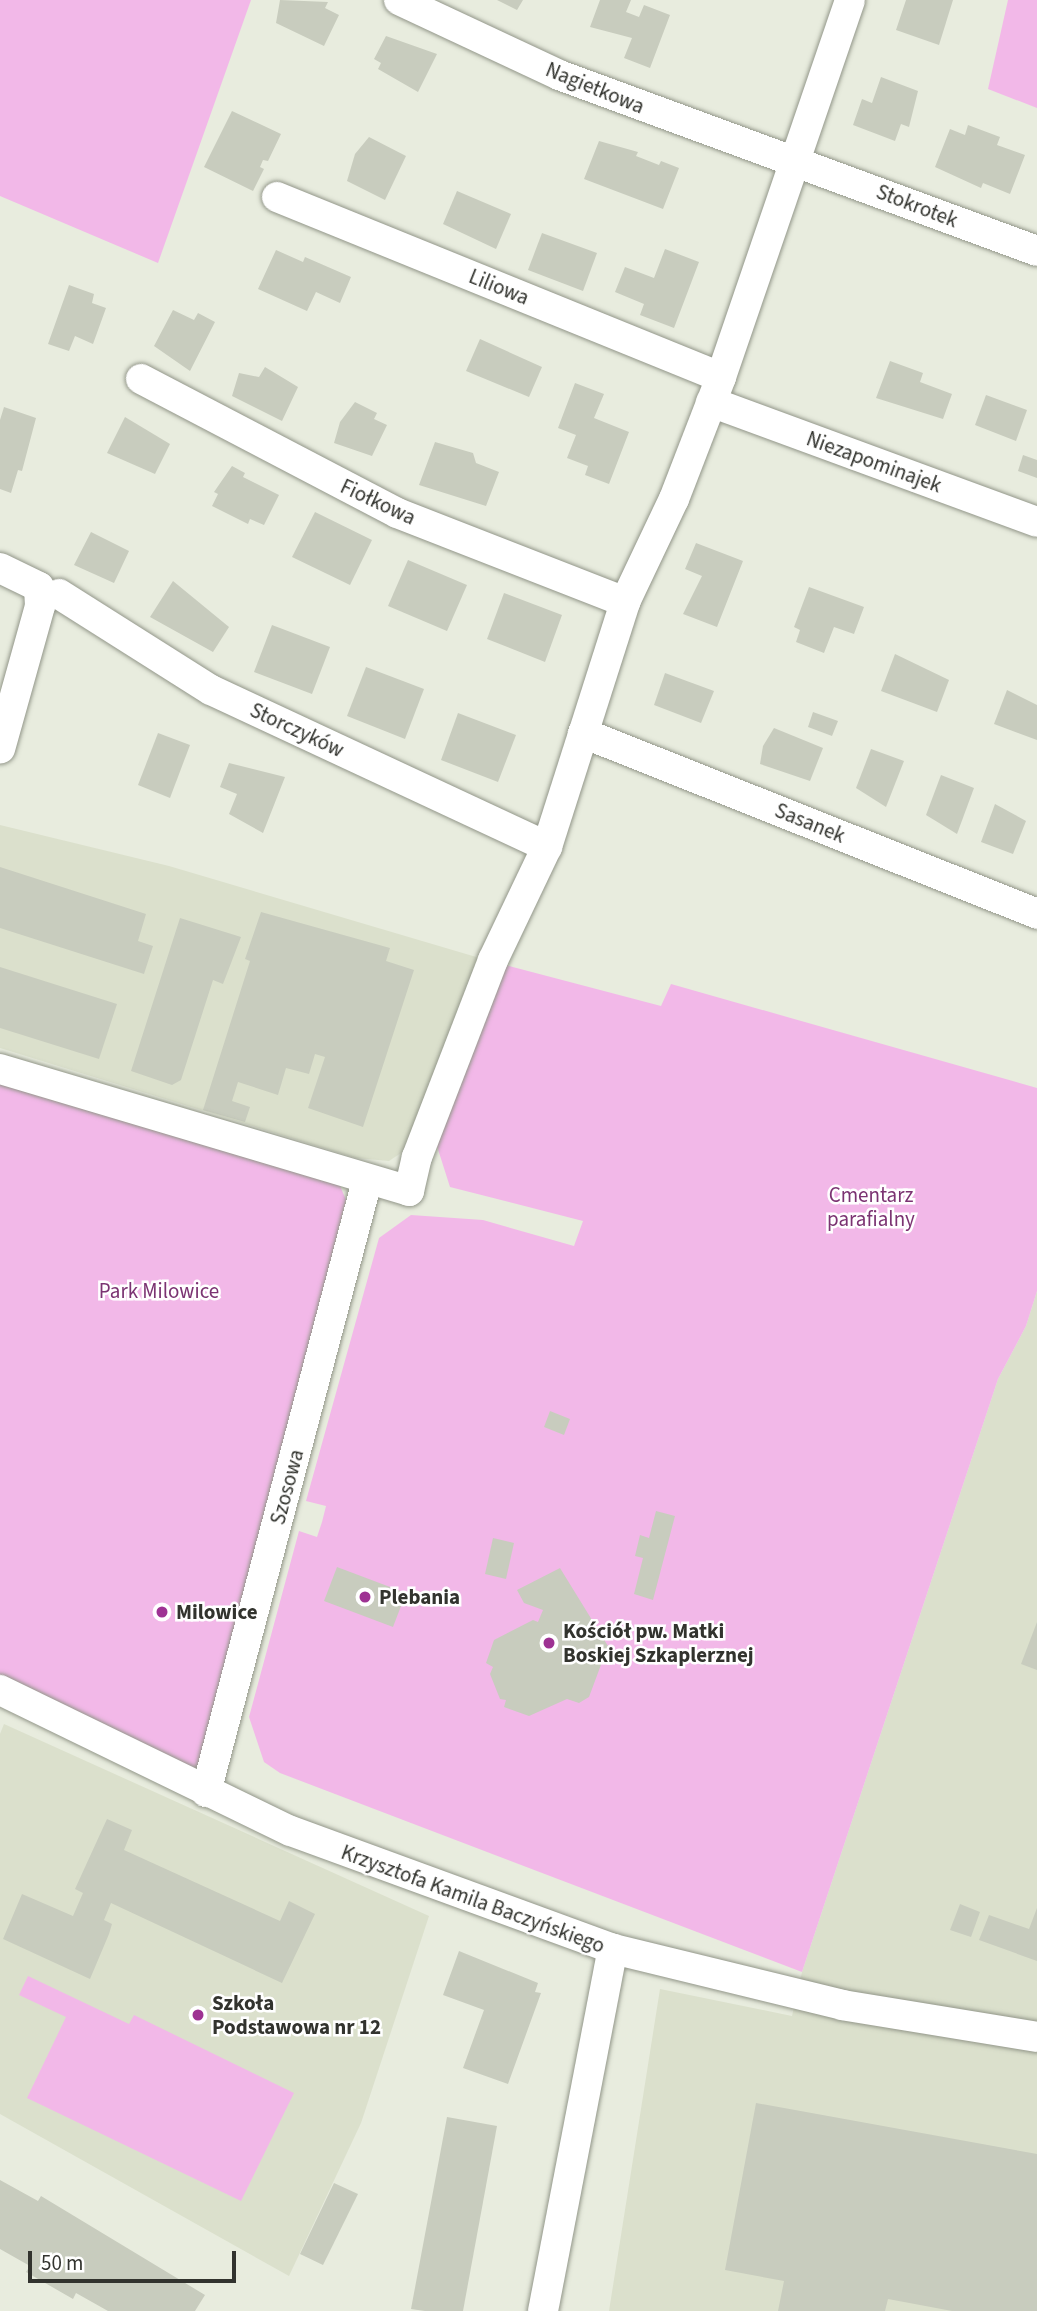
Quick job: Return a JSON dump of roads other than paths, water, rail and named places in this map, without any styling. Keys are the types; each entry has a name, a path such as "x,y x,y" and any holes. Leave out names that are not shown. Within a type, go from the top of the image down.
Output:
{"street":[{"name":"Nagietkowa","path":"399,0 559,75 796,166"},
{"path":"0,1069 367,1181 409,1191 417,1157 493,960 547,847 625,602 674,499 716,389 796,166 850,0"},
{"name":"Stokrotek","path":"796,166 844,178 1037,251"},
{"name":"Liliowa","path":"277,197 716,389"},
{"name":"Fiołkowa","path":"141,379 397,513 625,602"},
{"name":"Niezapominajek","path":"716,389 1037,522"},
{"name":"Storczyków","path":"0,568 49,590 211,690 547,847"},
{"path":"0,749 40,606 49,590"},
{"name":"Sasanek","path":"583,733 1037,914"},
{"name":"Szosowa","path":"206,1792 367,1181"},
{"name":"Krzysztofa Kamila Baczyńskiego","path":"0,1690 206,1792 364,1860 613,1949 543,2311"},
{"path":"613,1949 842,2006 1037,2037"}],"place":[{"name":"Plebania","path":"365,1597"},
{"name":"Milowice","path":"162,1612"},
{"name":"Kościół pw. Matki Boskiej Szkaplerznej","path":"549,1643"},
{"name":"Szkoła Podstawowa nr 12","path":"198,2015"}],"park label":[{"name":"Cmentarz parafialny","path":"871,1207"},
{"name":"Park Milowice","path":"159,1291"}]}
